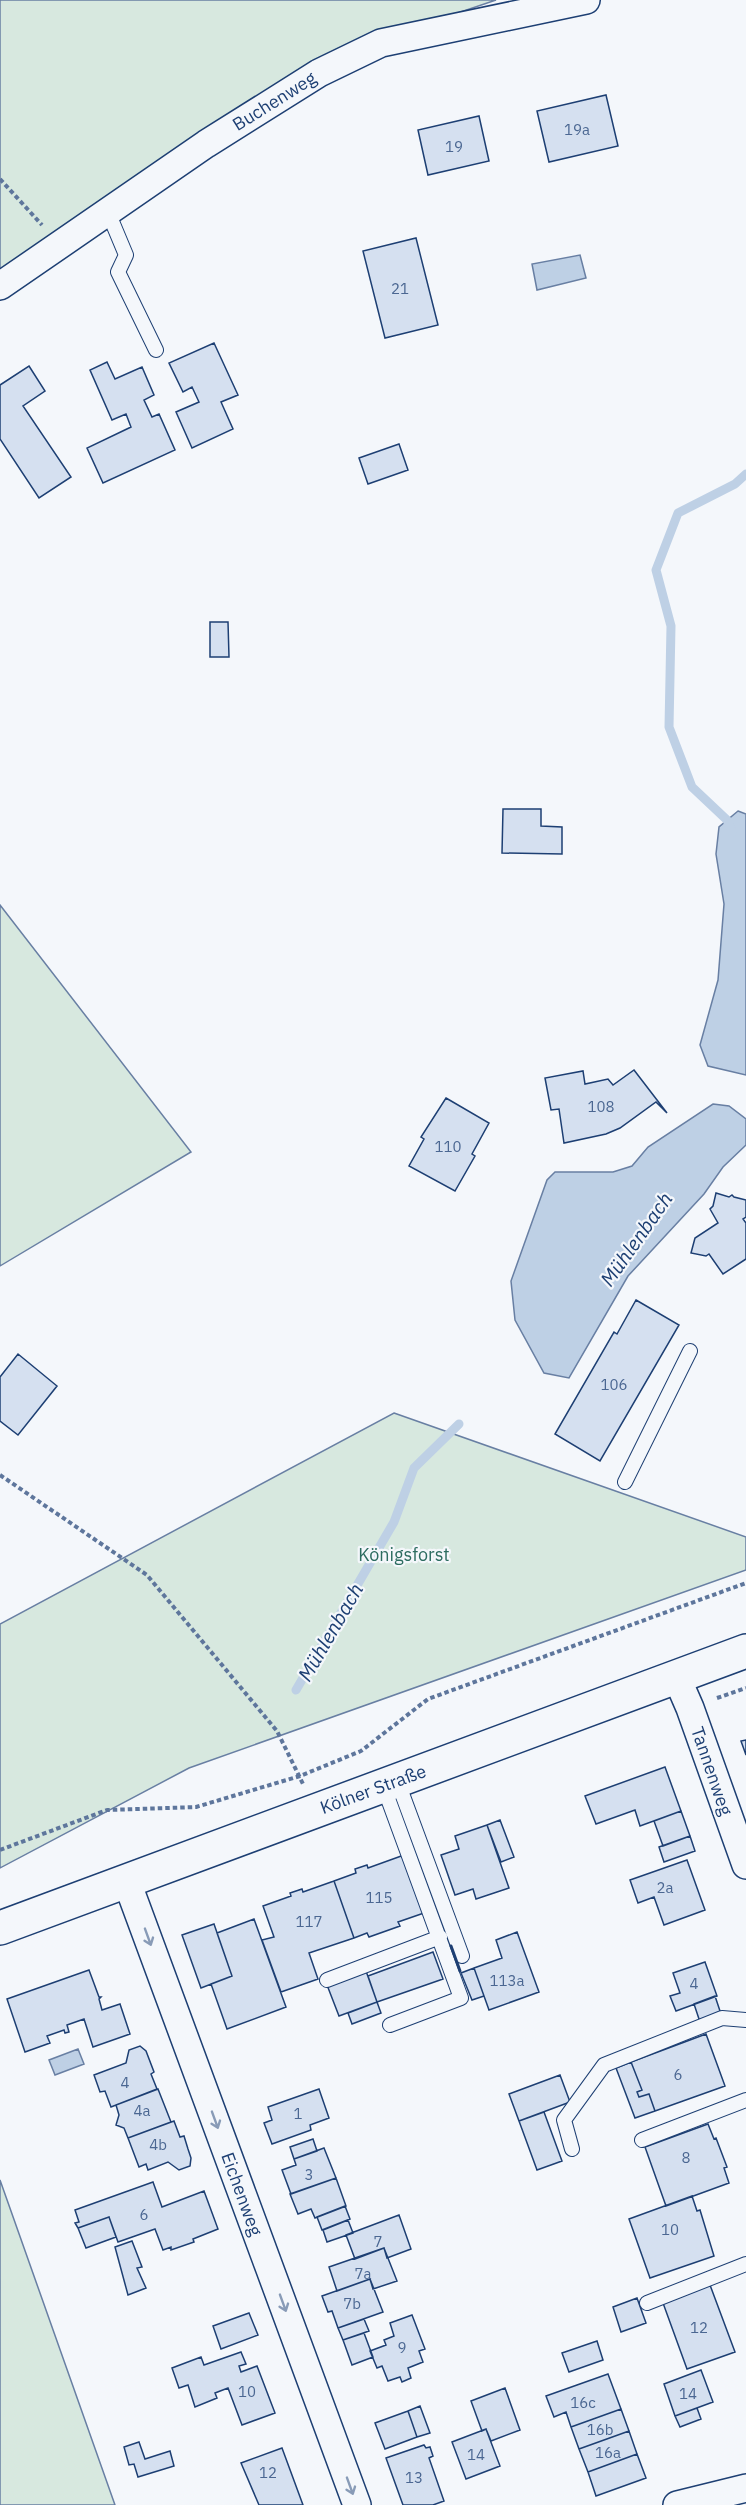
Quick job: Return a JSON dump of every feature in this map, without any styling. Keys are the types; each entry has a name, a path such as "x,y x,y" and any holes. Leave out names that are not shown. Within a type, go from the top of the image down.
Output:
{"main road":[{"name":"Kölner Straße","path":"0,1928 746,1651"}],"street":[{"name":"Buchenweg","path":"0,286 206,144 309,79 381,43 586,0"},
{"name":"Tannenweg","path":"676,1678 738,1820 746,1865"},
{"name":"Eichenweg","path":"127,1882 357,2505"},
{"path":"677,2505 746,2488"}],"lane":[{"path":"108,212 126,255 118,272 156,350"},
{"path":"625,1482 690,1351"},
{"path":"390,1783 461,1998 390,2025"},
{"path":"390,1783 462,1956"},
{"path":"327,1980 440,1937"},
{"path":"572,2149 564,2120 604,2065 722,2018 746,2020"},
{"path":"642,2140 746,2100"},
{"path":"647,2303 746,2264"}],"path":[{"path":"0,179 60,246"},
{"path":"0,1475 147,1575 277,1731 315,1811"},
{"path":"0,1850 107,1810 196,1807 300,1776 362,1751 428,1699 746,1583"}],"green space":[{"path":"0,0 496,0 372,42 0,300"},
{"path":"0,905 191,1152 0,1266"},
{"name":"Königsforst","path":"394,1413 746,1537 746,1570 189,1768 0,1868 0,1624"},
{"path":"0,2180 115,2505 0,2505"}],"water":[{"path":"580,255 586,278 537,290 532,264"},
{"path":"738,811 746,814 746,1075 708,1066 700,1045 718,980 724,904 716,854 719,827"},
{"path":"713,1104 729,1106 746,1119 746,1145 723,1167 704,1194 628,1276 569,1378 544,1373 515,1320 511,1281 547,1180 555,1172 613,1172 632,1166 648,1147"},
{"path":"78,2049 84,2064 55,2075 49,2060"}],"building":[{"path":"606,95 618,146 549,162 537,111"},
{"path":"479,116 489,161 428,175 418,130"},
{"path":"416,238 438,325 385,338 363,251"},
{"path":"214,343 238,395 221,402 233,429 192,448 176,412 199,402 192,387 183,392 169,363"},
{"path":"107,362 115,379 142,367 154,395 144,400 152,417 159,414 175,450 103,483 87,448 131,427 126,414 112,420 90,370"},
{"path":"29,366 45,391 23,406 71,477 39,498 0,439 0,385"},
{"path":"399,444 408,470 368,484 359,458"},
{"path":"210,622 228,622 229,657 210,657"},
{"path":"503,809 541,809 541,826 562,827 562,854 502,853"},
{"path":"634,1070 667,1113 656,1102 620,1128 606,1134 564,1143 559,1109 551,1110 545,1078 583,1071 585,1084 608,1079 613,1085"},
{"path":"446,1098 489,1123 472,1154 475,1156 455,1191 409,1166 424,1139 421,1137"},
{"path":"716,1193 746,1200 746,1217 743,1219 746,1223 746,1259 723,1274 709,1254 706,1256 691,1253 695,1238 718,1223 710,1209"},
{"path":"636,1300 679,1325 600,1461 555,1434 614,1332 617,1334"},
{"path":"18,1354 57,1386 18,1435 0,1421 0,1377"},
{"path":"746,1740 746,1755 741,1741"},
{"path":"665,1767 681,1811 640,1826 635,1810 596,1824 585,1796"},
{"path":"681,1811 690,1836 663,1846 654,1821"},
{"path":"500,1820 514,1857 501,1862 487,1825"},
{"path":"487,1825 509,1888 476,1899 473,1889 455,1895 441,1855 459,1849 455,1836"},
{"path":"690,1836 695,1851 664,1862 659,1847"},
{"path":"404,1855 424,1913 398,1922 400,1926 369,1937 367,1933 354,1938 334,1881 356,1873 355,1869 367,1865 368,1868"},
{"path":"687,1860 705,1910 664,1925 654,1897 638,1903 630,1880"},
{"path":"334,1881 354,1938 309,1953 318,1979 281,1992 262,1940 274,1937 263,1906 291,1896 290,1893 302,1889 303,1892"},
{"path":"254,1919 286,2007 227,2029 211,1984 232,1976 217,1933"},
{"path":"214,1924 232,1976 201,1988 182,1935"},
{"path":"517,1932 539,1992 489,2010 474,1968 502,1958 496,1940"},
{"path":"433,1952 443,1979 377,2002 368,1976"},
{"path":"705,1962 717,1996 676,2011 670,1996 680,1993 673,1973"},
{"path":"474,1968 484,1996 472,2000 461,1973"},
{"path":"89,1970 99,1997 101,1997 99,1999 102,2010 120,2004 130,2034 93,2047 84,2019 67,2025 69,2032 65,2033 64,2030 47,2036 50,2043 25,2052 7,1999"},
{"path":"366,1971 377,2002 339,2016 327,1985"},
{"path":"715,1996 721,2014 700,2022 694,2004"},
{"path":"377,2002 381,2013 352,2024 348,2013"},
{"path":"706,2034 725,2086 655,2111 649,2094 639,2097 637,2092 642,2090 631,2062"},
{"path":"140,2046 146,2051 154,2072 151,2074 157,2089 111,2107 105,2091 100,2092 94,2075 126,2063 129,2050"},
{"path":"631,2062 642,2090 637,2092 639,2097 649,2094 655,2111 635,2118 616,2068"},
{"path":"560,2075 570,2102 519,2121 509,2094"},
{"path":"158,2089 171,2122 128,2138 124,2128 116,2125 119,2115 116,2105"},
{"path":"319,2089 329,2118 310,2125 311,2130 272,2144 264,2123 272,2120 268,2107"},
{"path":"544,2112 562,2161 537,2170 519,2121"},
{"path":"174,2121 180,2137 184,2136 191,2158 190,2166 179,2170 168,2162 148,2170 146,2164 139,2167 128,2138"},
{"path":"708,2124 727,2167 724,2168 729,2183 666,2206 645,2147"},
{"path":"313,2139 317,2151 294,2159 290,2147"},
{"path":"324,2148 336,2178 291,2194 282,2170 296,2165 294,2159"},
{"path":"336,2178 346,2206 315,2218 311,2209 298,2214 290,2194"},
{"path":"153,2182 162,2207 204,2191 218,2229 193,2239 194,2242 171,2250 171,2247 163,2250 155,2229 118,2242 109,2217 78,2228 75,2223 79,2222 75,2210"},
{"path":"692,2196 697,2211 700,2210 714,2256 650,2278 629,2219"},
{"path":"345,2206 350,2219 322,2230 317,2217"},
{"path":"399,2215 411,2249 387,2258 384,2248 355,2259 346,2235"},
{"path":"109,2217 116,2237 86,2248 78,2228"},
{"path":"348,2220 353,2233 327,2242 323,2230"},
{"path":"132,2241 142,2267 137,2268 146,2288 128,2295 115,2247"},
{"path":"384,2248 397,2281 373,2289 370,2279 337,2291 329,2267"},
{"path":"370,2279 383,2312 338,2328 332,2311 328,2312 322,2296"},
{"path":"710,2285 735,2352 687,2369 663,2303"},
{"path":"637,2298 646,2323 621,2332 613,2307"},
{"path":"249,2313 258,2335 221,2349 213,2326"},
{"path":"412,2315 425,2349 419,2351 423,2362 408,2368 411,2378 402,2382 400,2377 388,2381 382,2366 377,2368 370,2351 386,2345 384,2340 394,2336 390,2323"},
{"path":"364,2319 369,2331 343,2340 338,2328"},
{"path":"364,2333 373,2357 352,2365 343,2340"},
{"path":"597,2341 603,2360 569,2372 562,2353"},
{"path":"241,2352 246,2364 239,2366 241,2372 257,2366 275,2413 242,2425 228,2388 215,2393 217,2398 195,2407 188,2385 179,2388 172,2368 201,2357 204,2365"},
{"path":"701,2370 713,2402 675,2416 664,2384"},
{"path":"608,2374 621,2409 571,2427 566,2412 554,2417 546,2396"},
{"path":"505,2388 520,2430 491,2441 486,2429 482,2431 471,2401"},
{"path":"420,2406 430,2433 417,2437 408,2411"},
{"path":"697,2408 701,2419 680,2427 675,2416"},
{"path":"621,2409 629,2431 579,2449 571,2427"},
{"path":"408,2411 417,2437 385,2449 375,2423"},
{"path":"486,2429 500,2466 466,2479 452,2442"},
{"path":"629,2431 637,2454 588,2472 579,2449"},
{"path":"139,2442 145,2459 170,2451 174,2466 138,2477 134,2464 129,2465 124,2447"},
{"path":"424,2445 426,2448 430,2447 433,2456 429,2458 444,2501 433,2505 403,2505 386,2458"},
{"path":"282,2448 303,2505 259,2505 241,2463"},
{"path":"637,2454 646,2478 596,2496 588,2472"}],"waterway":[{"name":"Mühlenbach","path":"732,832 727,820 692,787 669,727 671,626 656,570 678,513 735,484 746,474"},
{"name":"Mühlenbach","path":"296,1690 394,1522 414,1468 459,1424"}],"wall":[{"path":"451,1946 460,1971"}]}
